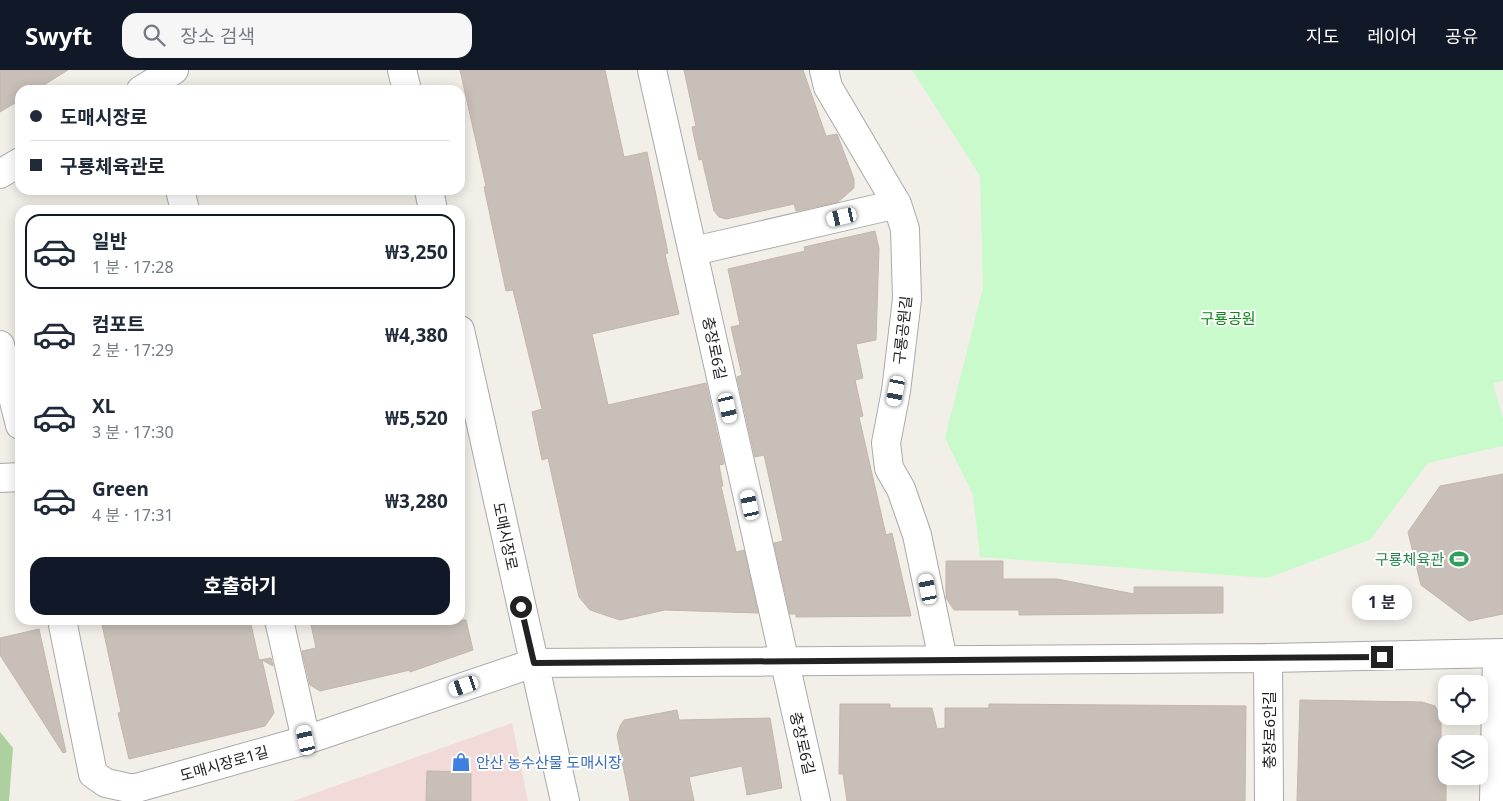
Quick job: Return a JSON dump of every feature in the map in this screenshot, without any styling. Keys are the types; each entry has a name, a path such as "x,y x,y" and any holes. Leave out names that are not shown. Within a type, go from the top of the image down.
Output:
{"street":[{"path":"402,70 406,85"},
{"name":"충장로6길","path":"652,70 816,801"},
{"name":"구룡공원길","path":"824,70 828,87 897,204 905,228 907,299 896,391 886,442 889,468 901,489 917,536 943,660"},
{"path":"0,174 15,165"},
{"path":"694,252 897,204"},
{"path":"0,345 15,405"},
{"name":"도매시장로","path":"465,352 565,801"},
{"path":"0,478 15,477"},
{"name":"도매시장로1길","path":"63,625 93,774 100,792 133,789 306,740 534,663 1268,658 1500,654"},
{"path":"280,625 306,740"},
{"path":"1494,801 1500,654"},
{"name":"충장로6안길","path":"1268,658 1269,801"}],"shaded area":[{"name":"안산 농수산물 도매시장","path":"512,723 528,801 293,801"}],"green space":[{"name":"구룡공원","path":"912,70 1503,70 1503,381 1493,383 1503,419 1503,446 1428,463 1370,540 1267,578 980,557 973,495 945,438 983,287 980,176"},
{"path":"0,732 13,748 9,801 0,801"}],"building":[{"path":"0,70 68,70 44,85 15,85 15,103 0,112"},
{"path":"460,70 605,70 624,157 647,152 668,253 665,254 679,314 592,334 608,405 706,383 724,464 719,465 723,486 721,486 736,552 744,550 758,613 665,610 620,620 590,610 579,597 548,458 542,460 532,412 542,409 513,290 506,291 484,187 486,186 465,85 463,85"},
{"path":"684,70 803,70 826,136 837,134 854,179 854,188 838,202 796,211 794,204 726,219 719,217 714,211 702,159 699,160 692,127 696,126"},
{"path":"875,231 879,249 876,340 856,344 863,378 855,380 863,416 859,417 886,535 892,533 911,616 796,617 796,614 790,614 774,543 783,541 764,455 755,457 737,377 742,375 731,327 740,325 728,269 805,251 804,247"},
{"name":"구룡체육관","path":"1503,474 1503,614 1469,621 1421,585 1408,532 1440,486"},
{"path":"946,561 1003,561 1003,579 1057,579 1134,594 1134,587 1223,587 1223,613 1019,615 1019,610 954,610 946,598"},
{"path":"466,620 473,650 410,672 410,670 320,691 310,685 302,651 316,648 311,625 465,625"},
{"path":"102,625 251,625 259,660 271,658 273,666 262,660 274,713 265,726 129,759 118,713 121,712"},
{"path":"39,629 66,752 63,753 0,655 0,638"},
{"path":"1300,700 1422,702 1435,706 1438,711 1438,725 1441,725 1441,735 1438,735 1438,785 1446,785 1446,801 1297,801"},
{"path":"840,704 890,704 890,708 932,708 937,729 945,728 945,708 989,708 989,704 1246,706 1245,801 847,801 843,774 839,774"},
{"path":"677,710 679,720 770,718 782,788 747,795 742,766 689,777 694,801 630,801 617,735 620,726 624,720"},
{"path":"427,771 471,772 471,801 426,801"}],"place":[{"name":"구룡체육관","path":"1459,559"},
{"name":"안산 농수산물 도매시장","path":"461,762"}],"route":[{"path":"521,607 534,663 1382,657"}]}
